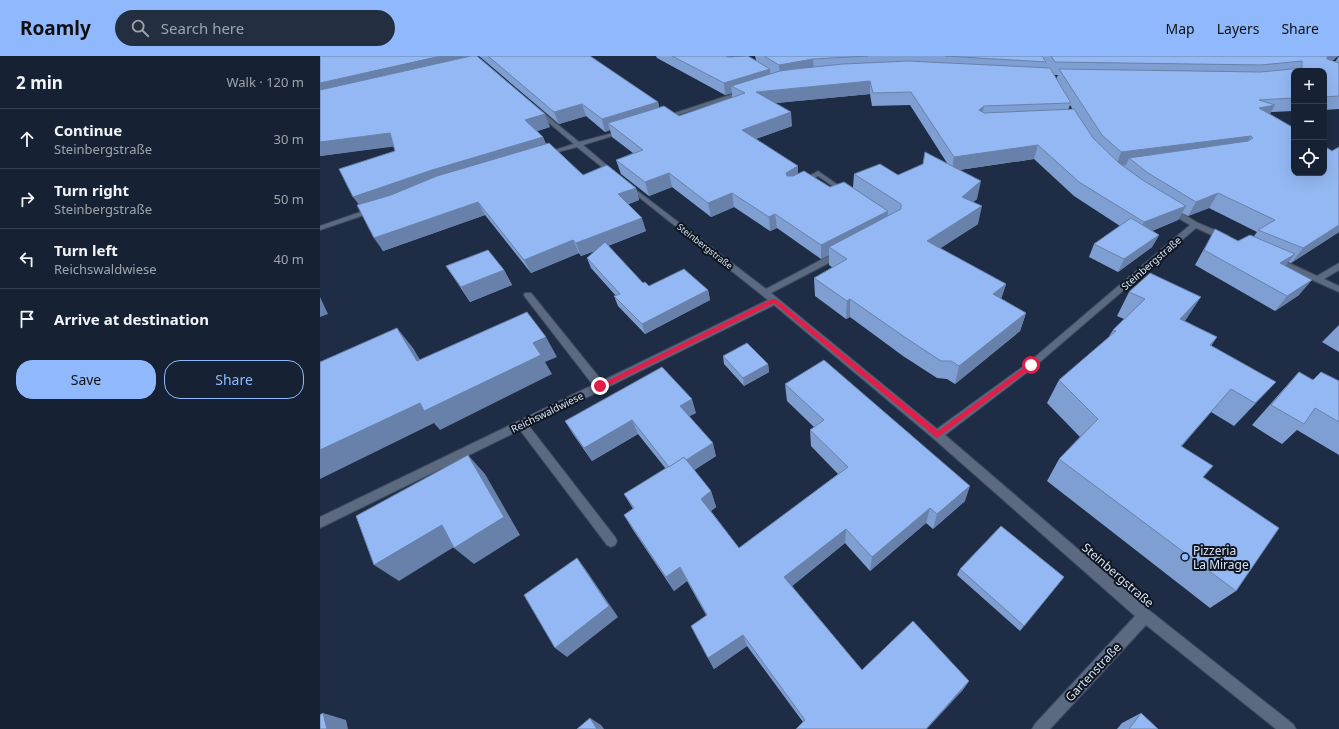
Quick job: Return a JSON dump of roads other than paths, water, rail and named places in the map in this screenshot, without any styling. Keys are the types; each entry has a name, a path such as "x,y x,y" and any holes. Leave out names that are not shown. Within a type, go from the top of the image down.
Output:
{"street":[{"path":"659,119 749,91"},
{"name":"Steinbergstraße","path":"529,104 577,145 765,293 937,435 1145,616 1288,729"},
{"path":"539,156 629,129"},
{"path":"798,184 818,173 856,199"},
{"path":"1164,207 1195,224 1232,241"},
{"path":"320,228 381,209"},
{"name":"Steinbergstraße","path":"937,435 1031,365 1195,224"},
{"path":"765,293 847,250"},
{"path":"1268,257 1339,289"},
{"path":"1318,279 1339,266"},
{"path":"528,295 600,386"},
{"name":"Reichswaldwiese","path":"320,523 774,301"},
{"path":"522,424 611,541"},
{"name":"Gartenstraße","path":"1040,729 1145,616"}],"place":[{"name":"Pizzeria La Mirage","path":"1185,557"}]}
